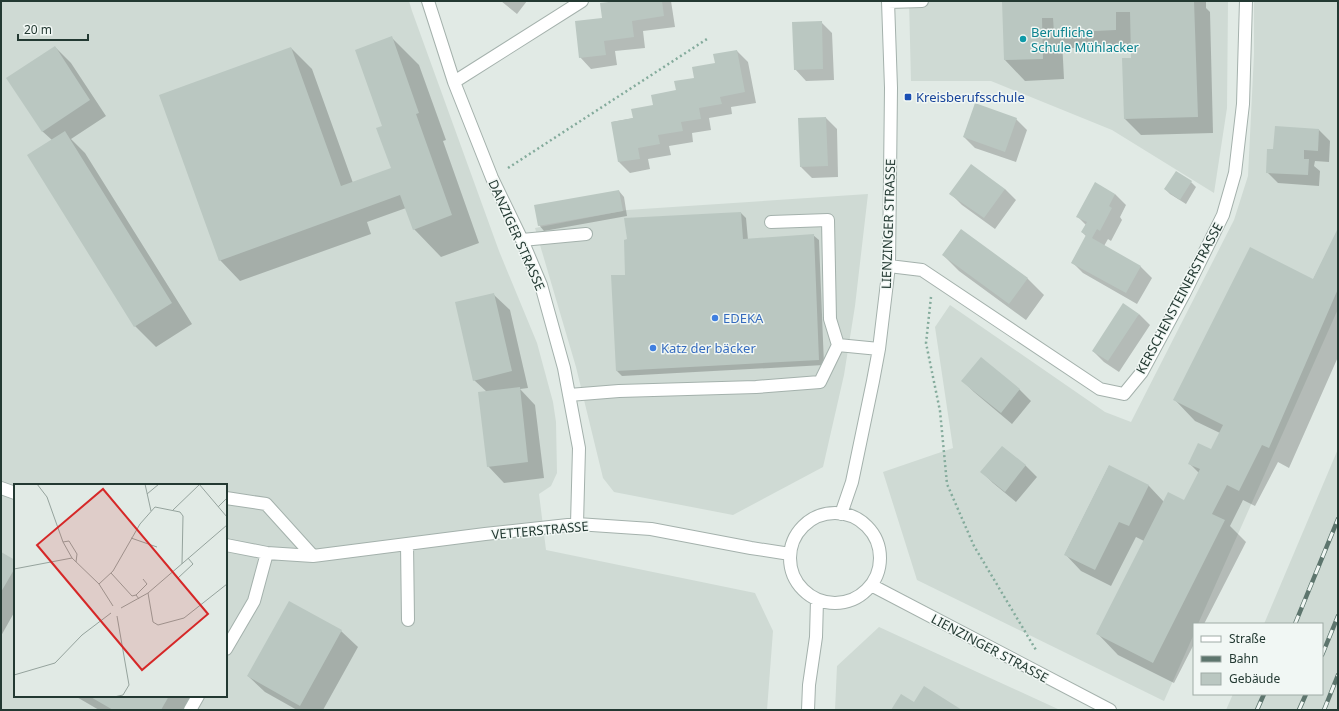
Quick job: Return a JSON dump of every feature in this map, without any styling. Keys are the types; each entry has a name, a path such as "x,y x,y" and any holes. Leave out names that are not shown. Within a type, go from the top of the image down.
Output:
{"street":[{"name":"DANZIGER STRASSE","path":"428,1 454,82 492,178 522,240 541,285 564,368 579,448 577,524"},
{"path":"454,82 582,1"},
{"path":"888,2 922,1"},
{"name":"KERSCHENSTEINERSTRASSE","path":"889,266 922,270 1100,389 1124,394 1142,372 1184,294 1223,215 1235,172 1242,112 1246,1"},
{"name":"LIENZINGER STRASSE","path":"841,514 852,482 879,349 889,266 892,88 888,2"},
{"path":"569,395 596,392 756,387 820,382 838,345 830,319 828,220 770,222"},
{"path":"522,240 586,234"},
{"path":"838,345 879,349"},
{"path":"1,488 14,493"},
{"path":"227,498 266,504 313,556"},
{"path":"826,514 841,514 855,518 868,528 876,540 879,563 878,571 871,584 860,595 847,602 832,603 817,600 805,592 796,581 791,568 790,554 794,540 802,528 813,519 826,514"},
{"name":"VETTERSTRASSE","path":"227,546 267,553 313,556 577,524 651,529 790,554"},
{"path":"408,544 408,620"},
{"path":"227,647 254,602 267,553"},
{"name":"LIENZINGER STRASSE","path":"871,584 1110,710"},
{"path":"808,710 809,685 816,638 817,600"},
{"path":"190,710 197,697"}],"path":[{"path":"492,178 707,39"},
{"path":"934,278 926,343 940,411 948,484 974,546 1036,650"}],"shaded area":[{"path":"1,1 409,1 499,251 537,343 553,402 556,422 557,473 551,486 539,494 546,550 755,593 773,631 767,710 1,710"},
{"path":"909,1 1228,1 1227,108 1214,193 1112,130 991,81 911,81"},
{"path":"1254,1 1338,1 1338,309 1198,623 1193,623 1193,636 1164,701 917,580 883,472 953,448 935,327 950,305 1105,412 1131,422 1234,220 1248,176 1254,54"},
{"path":"868,194 855,306 844,375 823,467 733,515 614,492 603,478 576,367 535,228 627,210"},
{"path":"1338,449 1338,710 1226,710 1233,695 1323,695 1323,623 1264,623"},
{"path":"879,627 1060,710 835,710 837,666"}],"building":[{"path":"617,1 662,1 664,16 632,21 634,37 604,41 606,55 579,58 575,21 602,18 600,3"},
{"path":"1002,1 1194,1 1198,117 1124,119 1122,58 1131,58 1130,12 1116,12 1116,30 1054,33 1053,18 1042,18 1043,59 1004,60"},
{"path":"822,21 823,69 794,70 792,22"},
{"path":"392,36 419,113 416,114 452,215 413,230 400,195 219,261 159,95 291,47 341,186 391,168 376,128 382,126 355,50"},
{"path":"55,46 90,100 42,132 6,78"},
{"path":"737,50 745,92 720,97 722,104 699,108 701,119 681,122 683,131 658,135 660,144 638,148 640,159 618,162 611,122 633,118 631,109 653,105 651,95 676,90 674,81 694,78 692,67 715,63 713,54"},
{"path":"975,103 1017,118 1005,152 963,137"},
{"path":"826,117 828,166 800,167 798,118"},
{"path":"1275,126 1319,129 1318,151 1304,150 1304,159 1309,159 1308,175 1266,173 1267,149 1273,149"},
{"path":"65,131 172,303 134,327 27,155"},
{"path":"971,164 1005,189 984,218 949,194"},
{"path":"1176,171 1192,181 1180,200 1164,189"},
{"path":"1095,182 1115,194 1109,206 1112,208 1100,231 1097,229 1092,238 1141,266 1126,293 1071,263 1086,235 1081,232 1087,222 1076,217"},
{"path":"619,190 623,211 538,226 534,205"},
{"name":"EDEKA","path":"741,212 743,239 814,234 819,360 616,371 611,275 625,275 624,240 627,239 624,218"},
{"path":"1338,228 1338,289 1269,448 1262,445 1239,491 1227,485 1212,514 1225,520 1153,663 1096,634 1168,492 1184,500 1200,469 1188,464 1198,443 1211,449 1223,425 1173,400 1250,247 1313,279"},
{"path":"961,229 1028,278 1009,304 942,255"},
{"path":"494,293 512,371 473,381 455,302"},
{"path":"1123,303 1139,314 1108,361 1092,351"},
{"path":"981,357 1020,389 1001,413 961,381"},
{"path":"520,387 528,462 487,467 478,392"},
{"path":"1002,446 1026,465 1005,492 980,472"},
{"path":"1109,465 1149,485 1129,526 1119,522 1095,570 1064,555"},
{"path":"1,552 14,559 14,570 1,592"},
{"path":"289,601 342,630 300,706 247,676"},
{"path":"924,686 962,710 891,710 901,694 914,702"},
{"path":"91,697 168,697 161,710 113,710"}],"railway":[{"path":"1295,623 1338,519"},
{"path":"1323,653 1338,616"},
{"path":"1324,710 1338,675"},
{"path":"1257,710 1264,695"},
{"path":"1299,710 1306,695"}],"place":[{"name":"Berufliche Schule Mühlacker","path":"1023,39"},
{"name":"Kreisberufsschule","path":"908,97"},
{"name":"EDEKA","path":"715,318"},
{"name":"Katz der bäcker","path":"653,348"}]}
